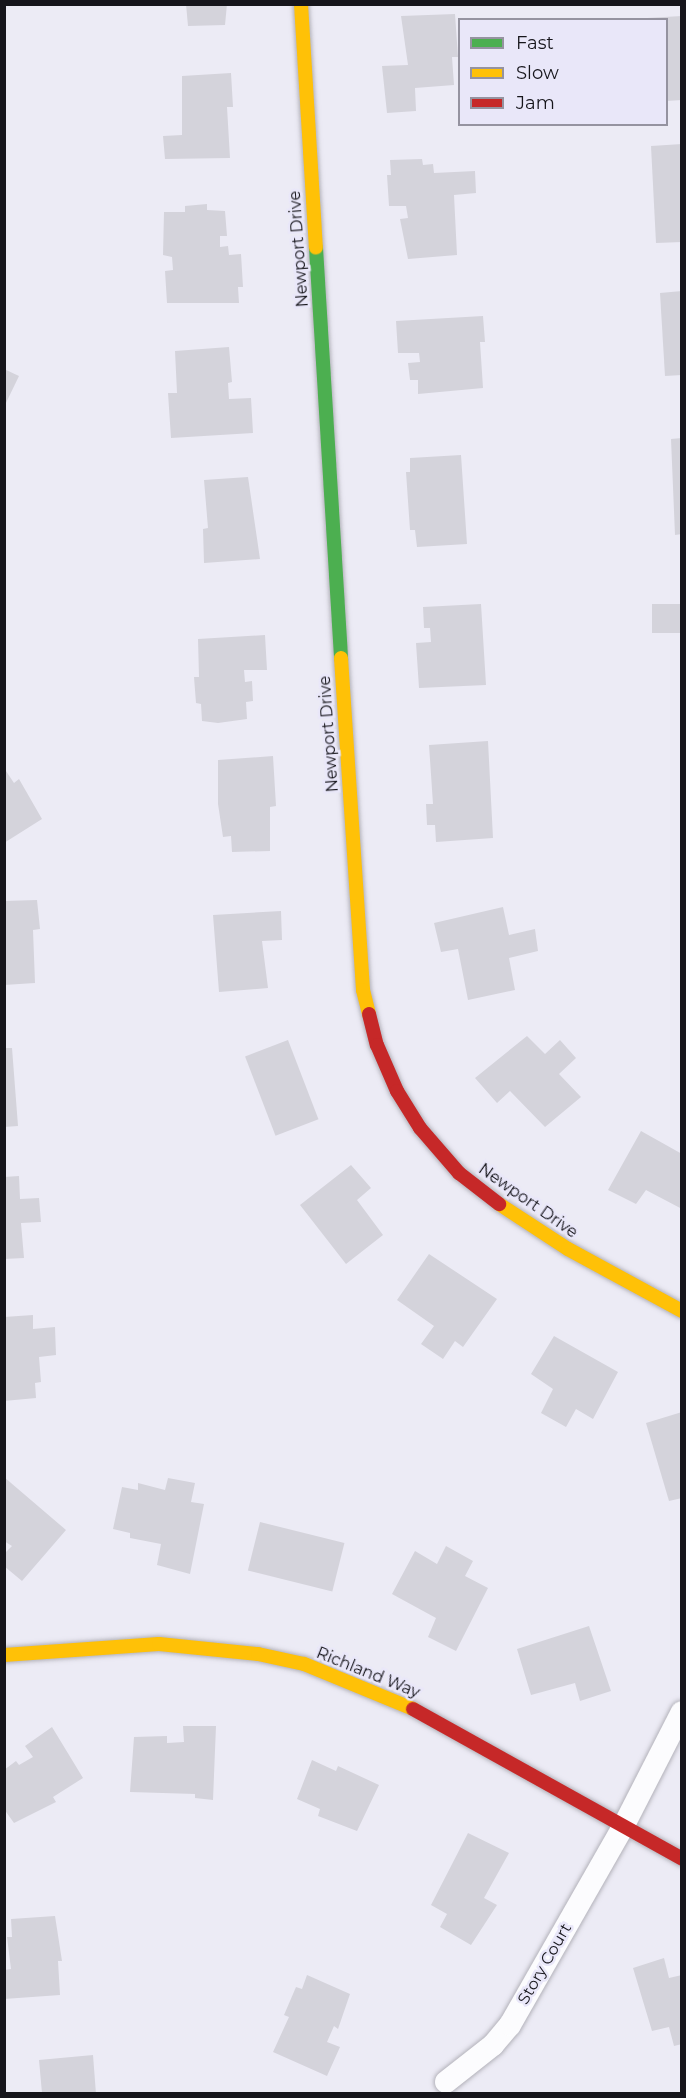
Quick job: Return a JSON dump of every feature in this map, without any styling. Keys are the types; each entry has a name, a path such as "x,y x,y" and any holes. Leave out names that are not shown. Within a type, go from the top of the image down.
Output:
{"street":[{"name":"Newport Drive","path":"301,4 357,908 363,990 377,1046 397,1090 420,1128 459,1173 558,1244 681,1311"},
{"name":"Richland Way","path":"4,1654 159,1644 258,1654 304,1664 414,1709 622,1828 681,1859"},
{"name":"Story Court","path":"446,2082 492,2045 510,2025 622,1828 681,1713"}],"building":[{"path":"186,4 227,4 225,25 188,26"},
{"path":"455,14 458,57 452,57 454,85 415,88 416,111 387,113 382,66 408,65 401,16"},
{"path":"682,16 682,100 668,101 668,18 647,18"},
{"path":"231,73 233,107 227,107 230,158 165,159 163,136 182,135 182,76"},
{"path":"682,144 682,242 656,243 651,146"},
{"path":"422,159 423,165 433,164 434,173 475,171 476,193 454,195 457,255 408,259 400,219 408,218 406,206 389,206 387,175 391,175 390,160"},
{"path":"207,204 207,210 225,211 227,236 220,236 220,247 228,246 229,255 241,254 243,287 238,287 239,303 167,303 165,271 173,270 172,257 163,255 164,212 185,212 185,206"},
{"path":"682,291 682,375 665,376 660,293"},
{"path":"483,316 485,342 480,342 483,388 418,394 418,380 410,380 408,363 420,362 419,353 398,353 396,321"},
{"path":"229,347 232,382 228,383 229,399 251,398 253,433 171,438 168,393 177,393 175,351"},
{"path":"4,369 19,376 4,407"},
{"path":"682,438 682,534 675,535 671,439"},
{"path":"461,455 467,544 417,547 415,530 410,530 406,472 410,472 410,458"},
{"path":"248,477 260,559 204,563 203,529 208,528 204,480"},
{"path":"481,604 486,685 419,688 416,643 431,642 430,628 424,628 423,607"},
{"path":"652,604 682,604 682,633 652,633"},
{"path":"265,635 267,670 244,670 245,682 252,681 253,701 246,702 247,719 218,723 202,721 201,704 196,703 194,677 199,677 198,639"},
{"path":"488,741 493,838 436,842 435,825 427,825 426,804 433,804 429,745"},
{"path":"273,756 276,806 270,807 270,851 232,852 231,836 223,837 218,804 218,760"},
{"path":"4,768 14,783 19,779 42,819 4,843"},
{"path":"37,900 40,929 33,930 35,983 4,985 4,901"},
{"path":"503,907 509,935 535,929 538,951 509,958 515,990 468,1000 458,949 441,952 434,923"},
{"path":"281,911 282,940 262,941 268,988 219,992 213,915"},
{"path":"527,1036 545,1054 560,1040 576,1058 559,1074 581,1097 545,1127 510,1091 497,1103 475,1078"},
{"path":"288,1040 318,1119 276,1136 245,1056"},
{"path":"4,1048 12,1048 18,1126 4,1127"},
{"path":"641,1131 682,1154 682,1209 646,1190 636,1204 608,1190"},
{"path":"351,1165 371,1188 357,1200 383,1235 346,1264 300,1205"},
{"path":"19,1176 20,1199 39,1198 41,1222 21,1223 24,1258 4,1259 4,1177"},
{"path":"429,1254 497,1299 463,1347 455,1341 443,1359 421,1344 434,1326 397,1300"},
{"path":"33,1315 33,1329 55,1327 56,1355 39,1357 41,1382 35,1383 36,1398 4,1401 4,1317"},
{"path":"554,1336 618,1372 593,1419 576,1409 566,1427 541,1413 553,1389 531,1374"},
{"path":"682,1412 682,1498 669,1501 646,1423"},
{"path":"4,1477 66,1530 22,1581 4,1566 4,1554 12,1546 4,1541"},
{"path":"168,1478 195,1483 191,1502 204,1504 190,1574 157,1565 161,1544 130,1538 130,1533 113,1529 122,1487 138,1490 138,1483 165,1490"},
{"path":"260,1522 344,1543 332,1592 248,1571"},
{"path":"446,1546 473,1561 465,1576 488,1588 456,1651 428,1637 436,1618 392,1594 415,1551 437,1564"},
{"path":"589,1626 611,1691 580,1701 575,1683 531,1695 517,1649"},
{"path":"183,1726 216,1726 213,1800 195,1798 195,1794 130,1792 134,1737 167,1736 167,1743 184,1742"},
{"path":"52,1727 83,1778 53,1797 56,1802 14,1823 4,1809 4,1770 16,1761 19,1765 33,1757 25,1746"},
{"path":"312,1760 336,1771 338,1766 379,1785 357,1831 318,1816 320,1809 297,1799"},
{"path":"468,1833 509,1853 484,1898 497,1905 471,1945 440,1927 447,1914 431,1905"},
{"path":"55,1916 62,1961 58,1961 60,1995 4,1999 4,1970 11,1969 7,1937 12,1937 11,1919"},
{"path":"664,1958 669,1978 682,1975 682,2044 674,2046 669,2027 652,2031 633,1968"},
{"path":"307,1975 350,1994 338,2029 334,2026 327,2042 340,2047 327,2076 273,2052 289,2017 284,2015 296,1987 302,1989"},
{"path":"93,2055 96,2094 42,2093 39,2060"}],"traffic: fast":[{"path":"316,248 341,658"}],"traffic: slow":[{"path":"301,4 316,248"},
{"path":"341,658 363,990 369,1014"},
{"path":"499,1204 568,1249 682,1311"},
{"path":"4,1655 159,1644 258,1654 304,1664 413,1709"}],"traffic: jam":[{"path":"369,1014 377,1045 397,1091 420,1128 459,1173 499,1204"},
{"path":"413,1709 682,1859"}]}
